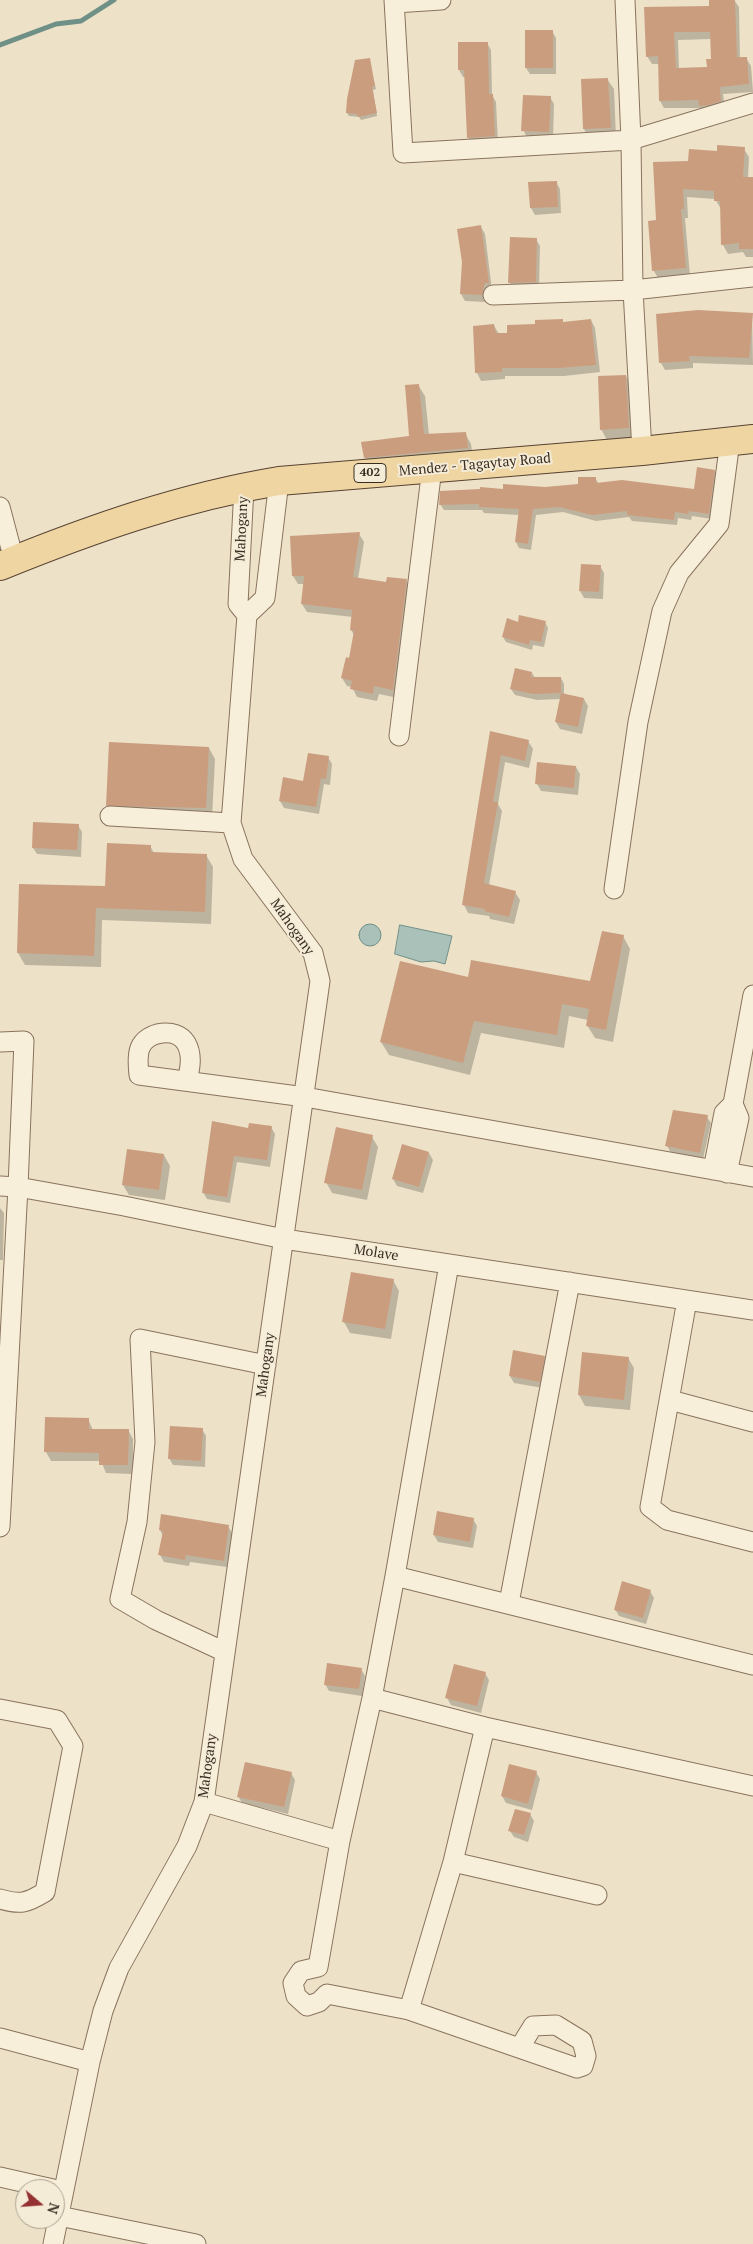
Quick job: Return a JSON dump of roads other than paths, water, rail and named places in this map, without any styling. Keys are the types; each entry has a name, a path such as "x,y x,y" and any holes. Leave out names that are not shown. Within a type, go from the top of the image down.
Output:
{"main road":[{"name":"Mendez - Tagaytay Road","path":"7,563 157,508 244,487 279,481 642,451 741,440"}],"street":[{"path":"441,0 394,1 403,153 631,140 753,103"},
{"path":"625,0 631,140 633,290 642,451"},
{"path":"494,295 633,290 753,277"},
{"path":"614,890 638,722 662,610 679,573 719,524 741,440"},
{"path":"399,736 432,468"},
{"path":"247,616 265,598 279,481"},
{"name":"Mahogany","path":"61,2179 103,2011 120,1968 187,1846 204,1802 320,981 312,953 243,859 232,823 247,616 238,604 244,487"},
{"path":"0,507 7,563"},
{"path":"241,538 272,540"},
{"path":"110,816 232,823"},
{"path":"720,1171 724,1113 733,1104 753,995"},
{"path":"0,1042 24,1041 9,1186 0,1528"},
{"path":"187,1081 305,1097 753,1177"},
{"name":"Molave","path":"9,1186 124,1206 284,1239 753,1310"},
{"path":"328,1994 318,1967 340,1841 372,1698 395,1576 450,1264"},
{"path":"509,1604 570,1282"},
{"path":"688,1300 650,1506 667,1520 753,1542"},
{"path":"224,1652 156,1620 120,1599 137,1522 146,1442 140,1339 266,1365"},
{"path":"670,1400 753,1422"},
{"path":"395,1576 753,1665"},
{"path":"372,1698 485,1727 753,1786"},
{"path":"0,1708 57,1720 73,1746 45,1892 27,1902 12,1902 0,1899"},
{"path":"409,2010 453,1862 485,1727"},
{"path":"204,1802 340,1841"},
{"path":"453,1862 597,1895"},
{"path":"318,1967 301,1971 293,1983 296,1996 307,2006 319,2002 328,1994"},
{"path":"328,1994 409,2010 520,2047"},
{"path":"0,2038 90,2062"},
{"path":"0,2177 15,2180"},
{"path":"65,2217 192,2244"},
{"name":"Mahogany","path":"53,2244 56,2229"}],"water":[{"path":"370,924 378,927 381,935 378,943 370,946 362,943 359,935 362,927"},
{"path":"400,925 452,936 445,964 434,961 421,962 395,954"}],"waterway":[{"path":"0,45 56,24 81,21 114,0"}]}
